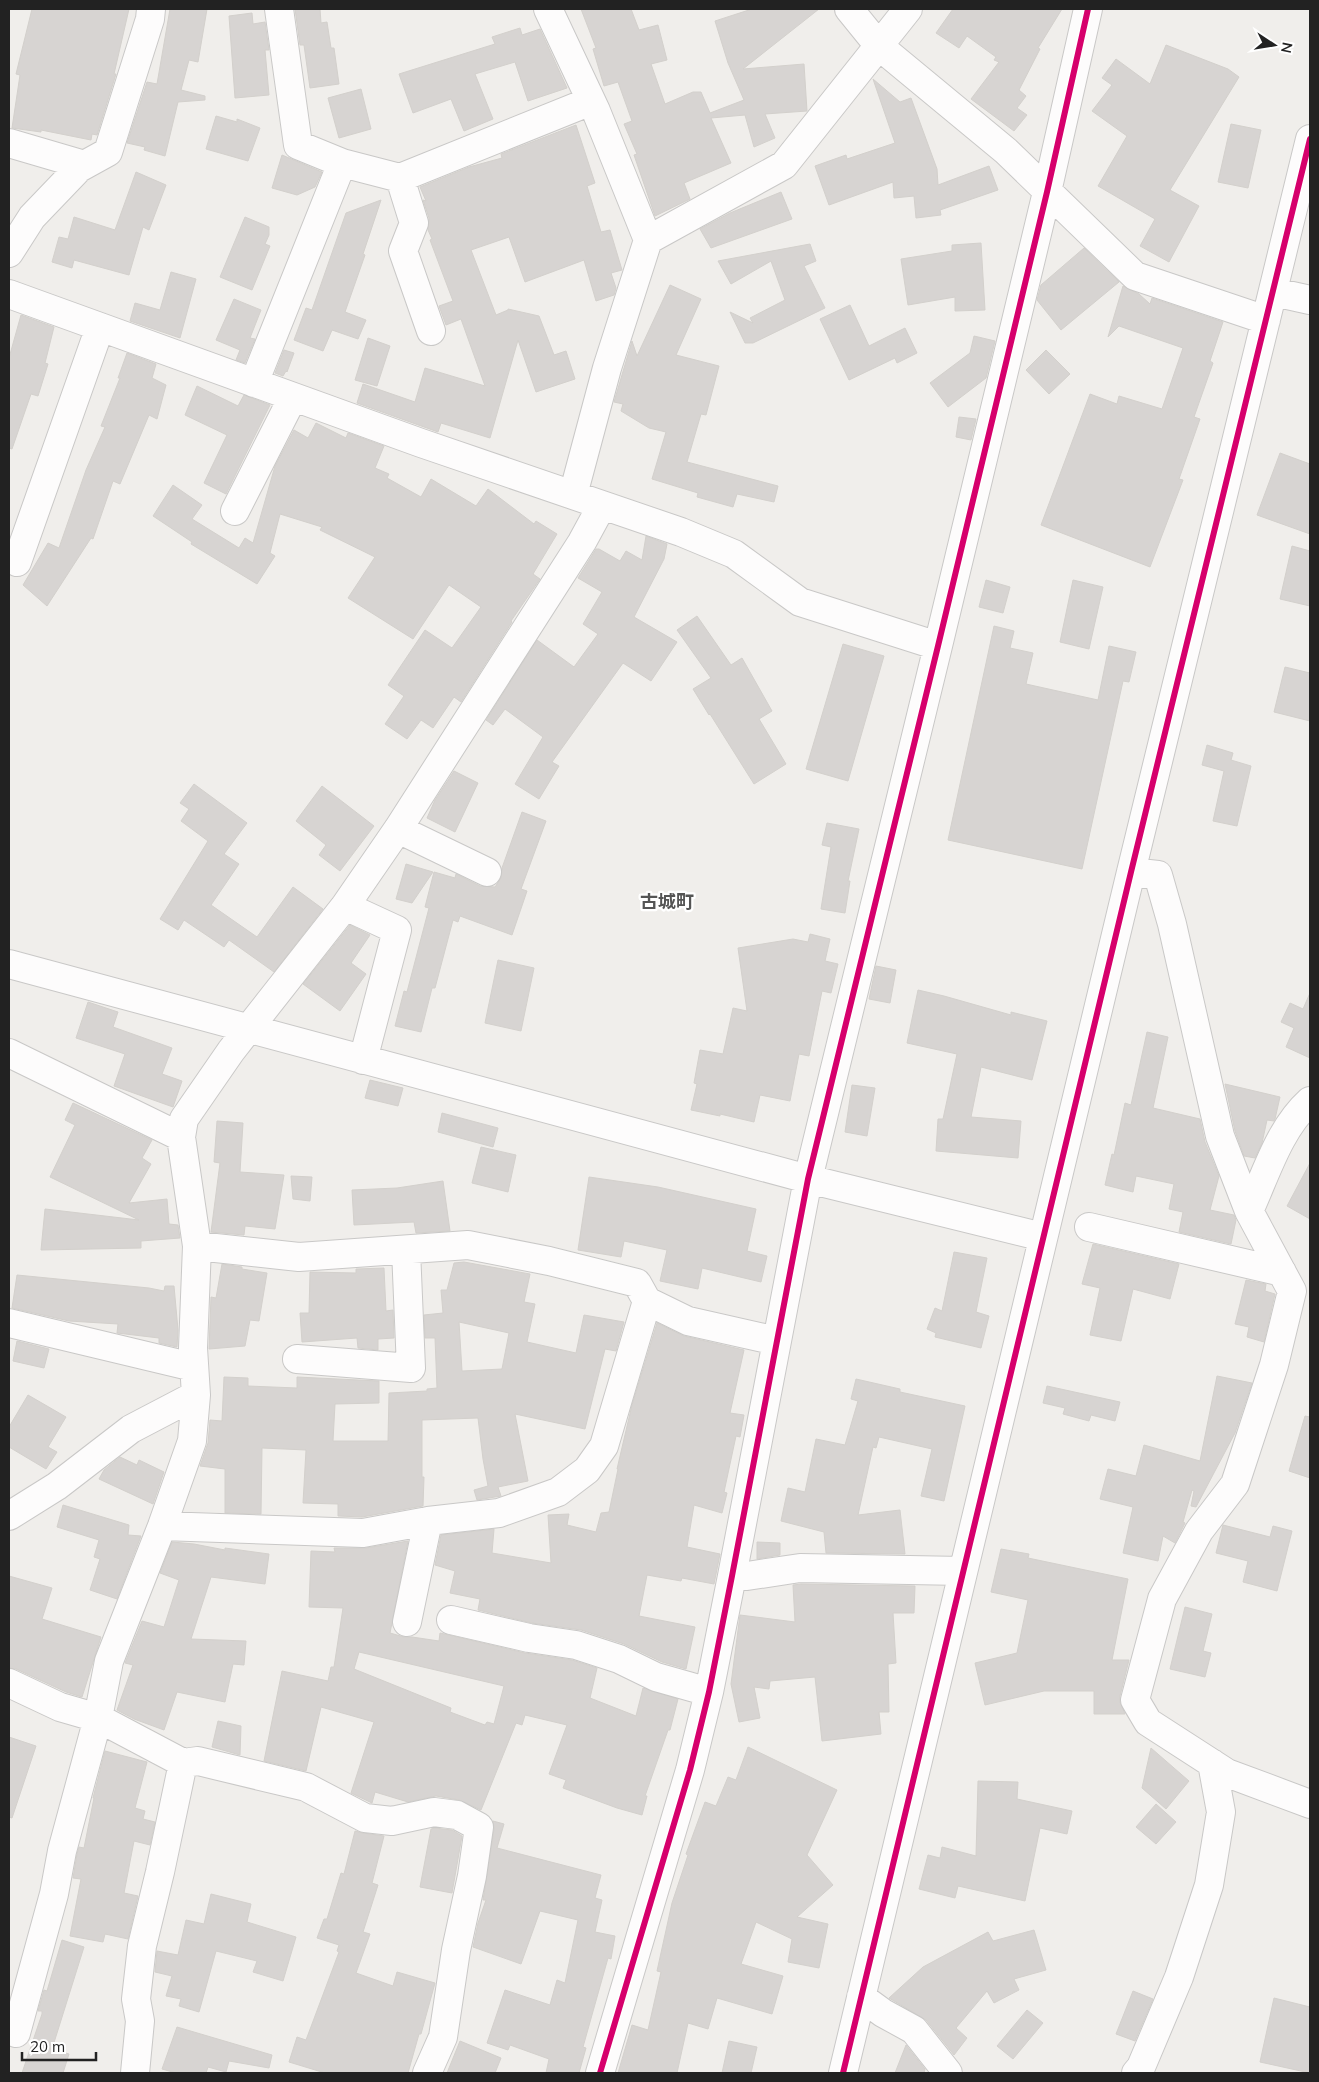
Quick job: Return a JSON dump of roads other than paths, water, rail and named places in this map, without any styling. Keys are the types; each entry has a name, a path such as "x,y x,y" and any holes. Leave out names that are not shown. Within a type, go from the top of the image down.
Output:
{"street":[{"path":"9,253 32,217 84,165 108,152 150,19 151,9"},
{"path":"279,9 298,145 342,163 400,178 591,101"},
{"path":"548,9 591,101 648,240 610,359 573,495"},
{"path":"849,9 878,46 1006,151 1135,276 1266,320"},
{"path":"648,240 784,165 908,9"},
{"path":"600,2073 690,1770 709,1692 808,1179 1047,192 1088,9"},
{"path":"843,2073 1043,1236 1310,138"},
{"path":"9,143 84,165"},
{"path":"254,383 342,163"},
{"path":"400,178 414,223 403,251 430,331"},
{"path":"1274,292 1310,300"},
{"path":"9,294 474,462 681,532 734,554 800,602 938,646"},
{"path":"17,562 100,327"},
{"path":"235,511 293,397"},
{"path":"16,2033 54,1894 62,1851 98,1718 109,1661 162,1526 192,1441 196,1395 193,1367 197,1246 180,1137 184,1118 247,1030 345,906 398,829 582,542 601,506"},
{"path":"398,829 487,872"},
{"path":"1131,872 1158,875 1172,924 1220,1136 1249,1211 1292,1291 1274,1365 1235,1484 1199,1531 1162,1599 1135,1700 1148,1722 1227,1773 1310,1804"},
{"path":"345,906 397,930 363,1060"},
{"path":"9,964 247,1030 808,1179 1043,1236"},
{"path":"9,1053 180,1137"},
{"path":"1249,1211 1279,1143 1299,1112 1310,1101"},
{"path":"1089,1227 1282,1272"},
{"path":"197,1246 299,1257 468,1245 549,1261 637,1283 647,1301 688,1321 777,1341"},
{"path":"297,1359 411,1368 406,1250"},
{"path":"162,1526 363,1533 428,1521 499,1514 558,1492 587,1470 604,1446 647,1301"},
{"path":"9,1323 193,1367"},
{"path":"9,1516 57,1486 130,1429 196,1395"},
{"path":"407,1622 428,1521"},
{"path":"732,1576 747,1576 800,1568 963,1571"},
{"path":"451,1620 529,1638 576,1645 618,1659 656,1677 709,1692"},
{"path":"9,1683 60,1707 98,1718 183,1763 198,1761 306,1787 366,1818 392,1820 434,1812 457,1815 479,1827 472,1876 456,1950 443,2037 427,2073"},
{"path":"135,2073 140,2021 136,1999 142,1946 183,1763"},
{"path":"1136,2073 1141,2067 1179,1977 1209,1885 1221,1812 1212,1763"},
{"path":"861,1997 883,2013 914,2030 948,2073"}],"district":[{"name":"古城町","path":"667,902"}]}
